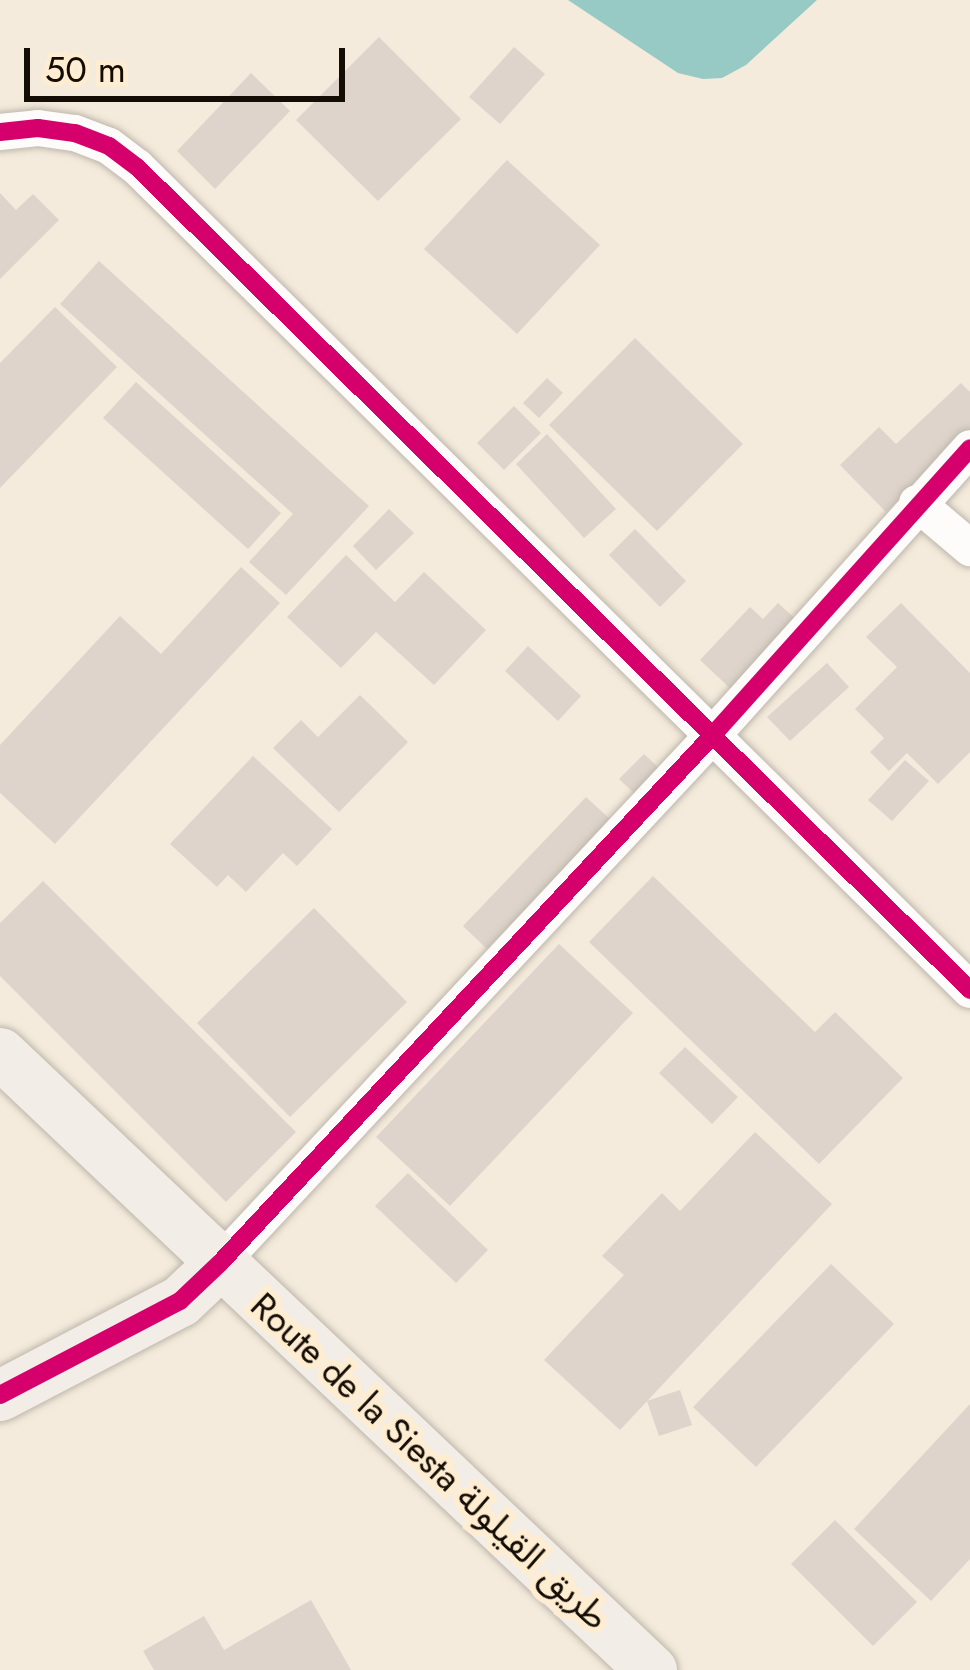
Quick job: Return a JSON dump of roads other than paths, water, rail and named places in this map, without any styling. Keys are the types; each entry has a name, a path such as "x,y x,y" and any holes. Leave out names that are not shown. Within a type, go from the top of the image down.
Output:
{"main road":[{"name":"Route de la Siesta طريق القيلولة","path":"0,1053 651,1670"},
{"path":"0,1395 180,1300 220,1263"}],"street":[{"path":"0,132 38,128 75,133 109,146 137,167 970,989"},
{"path":"220,1263 711,737 970,448"},
{"path":"917,503 970,548"}],"water":[{"path":"568,0 817,0 746,65 722,78 703,79 678,73"}]}
